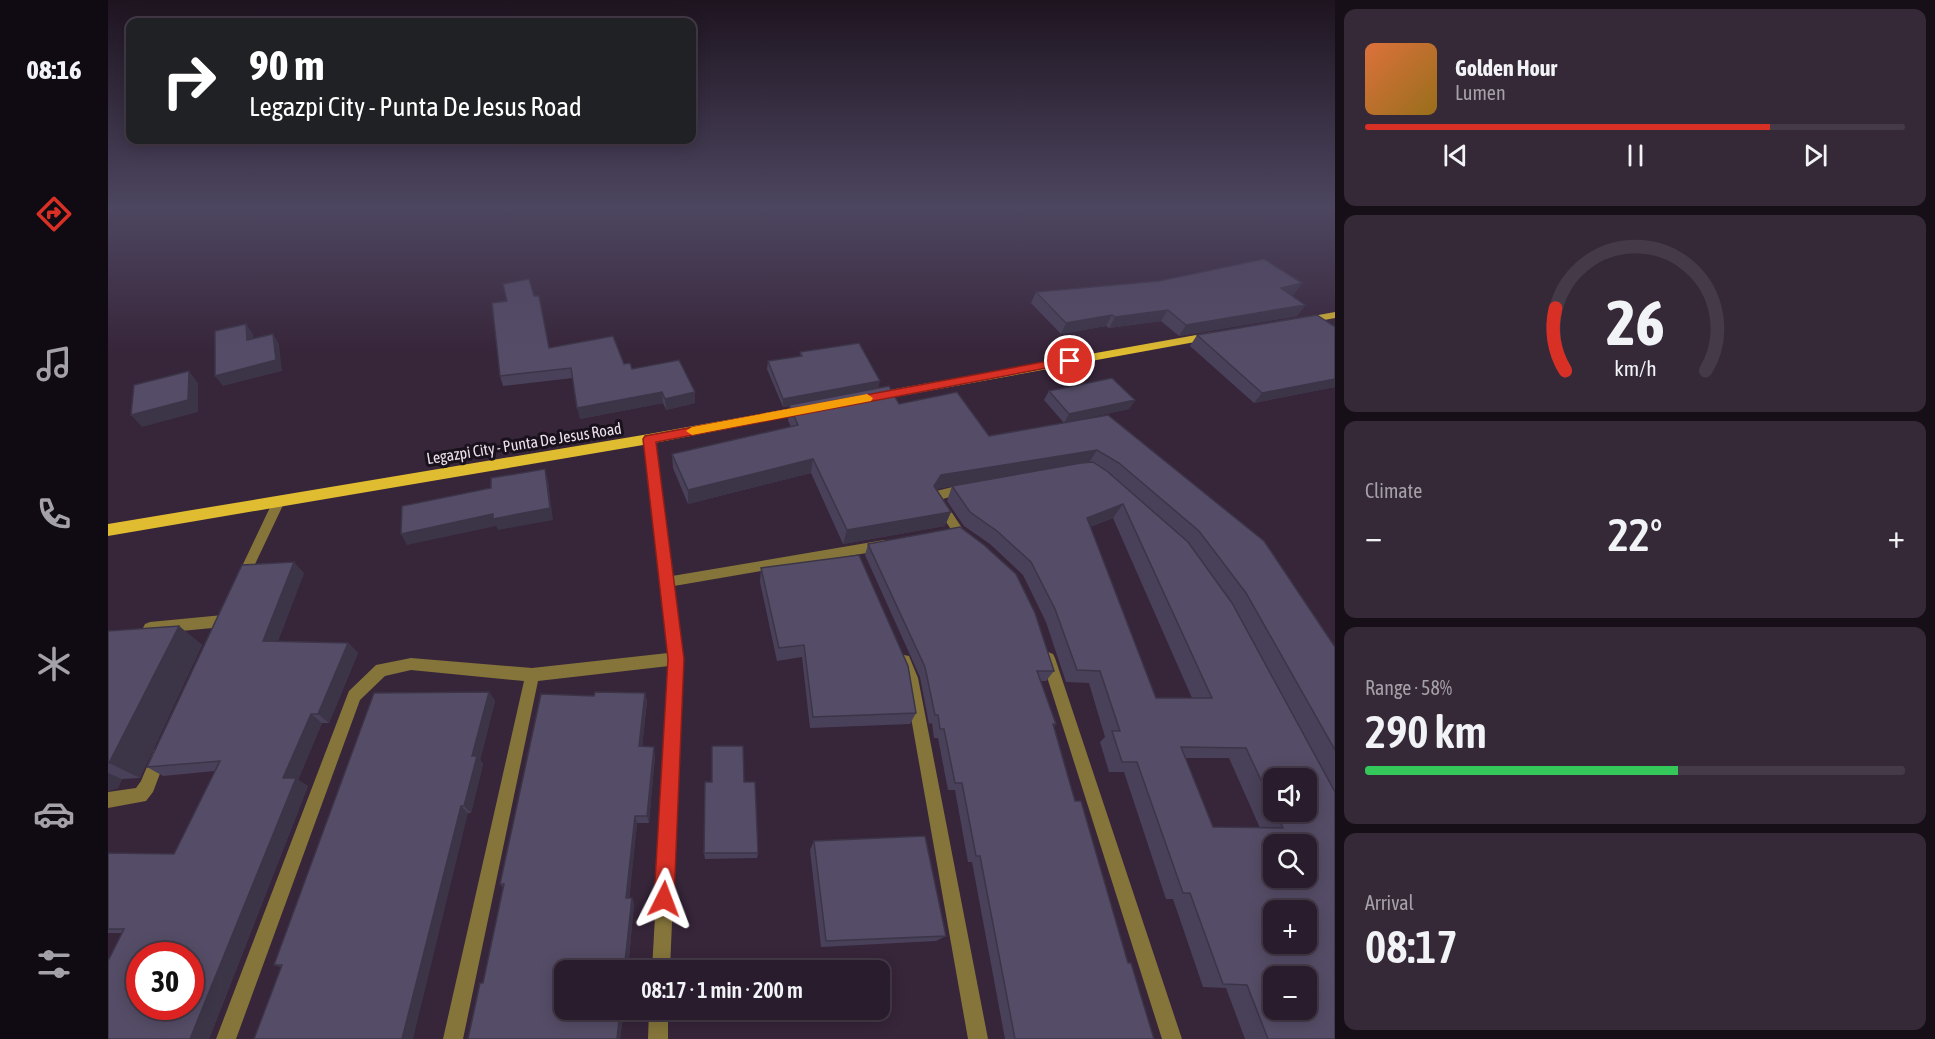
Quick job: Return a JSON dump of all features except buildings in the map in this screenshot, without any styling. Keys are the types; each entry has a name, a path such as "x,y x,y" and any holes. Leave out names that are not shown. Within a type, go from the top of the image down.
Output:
{"main road":[{"path":"1289,323 1335,315"},
{"path":"861,399 1232,333"},
{"name":"Legazpi City - Punta De Jesus Road","path":"108,530 649,439 825,406"}],"street":[{"path":"649,439 676,659 661,960"},
{"path":"981,485 940,494 937,500 953,532 984,549"},
{"path":"237,591 279,501"},
{"path":"666,582 858,556 901,542"},
{"path":"131,630 226,616 213,641"},
{"path":"1044,646 1172,1039"},
{"path":"898,647 910,678 978,1039"},
{"path":"226,1039 354,696 381,670 411,664 532,675 676,659"},
{"path":"453,1039 532,675"},
{"path":"108,800 140,795 147,786 164,745"},
{"path":"658,1039 659,1020"}],"slow traffic":[{"path":"692,431 867,398"}],"route":[{"path":"664,899 676,659 649,439 1070,361"}]}
